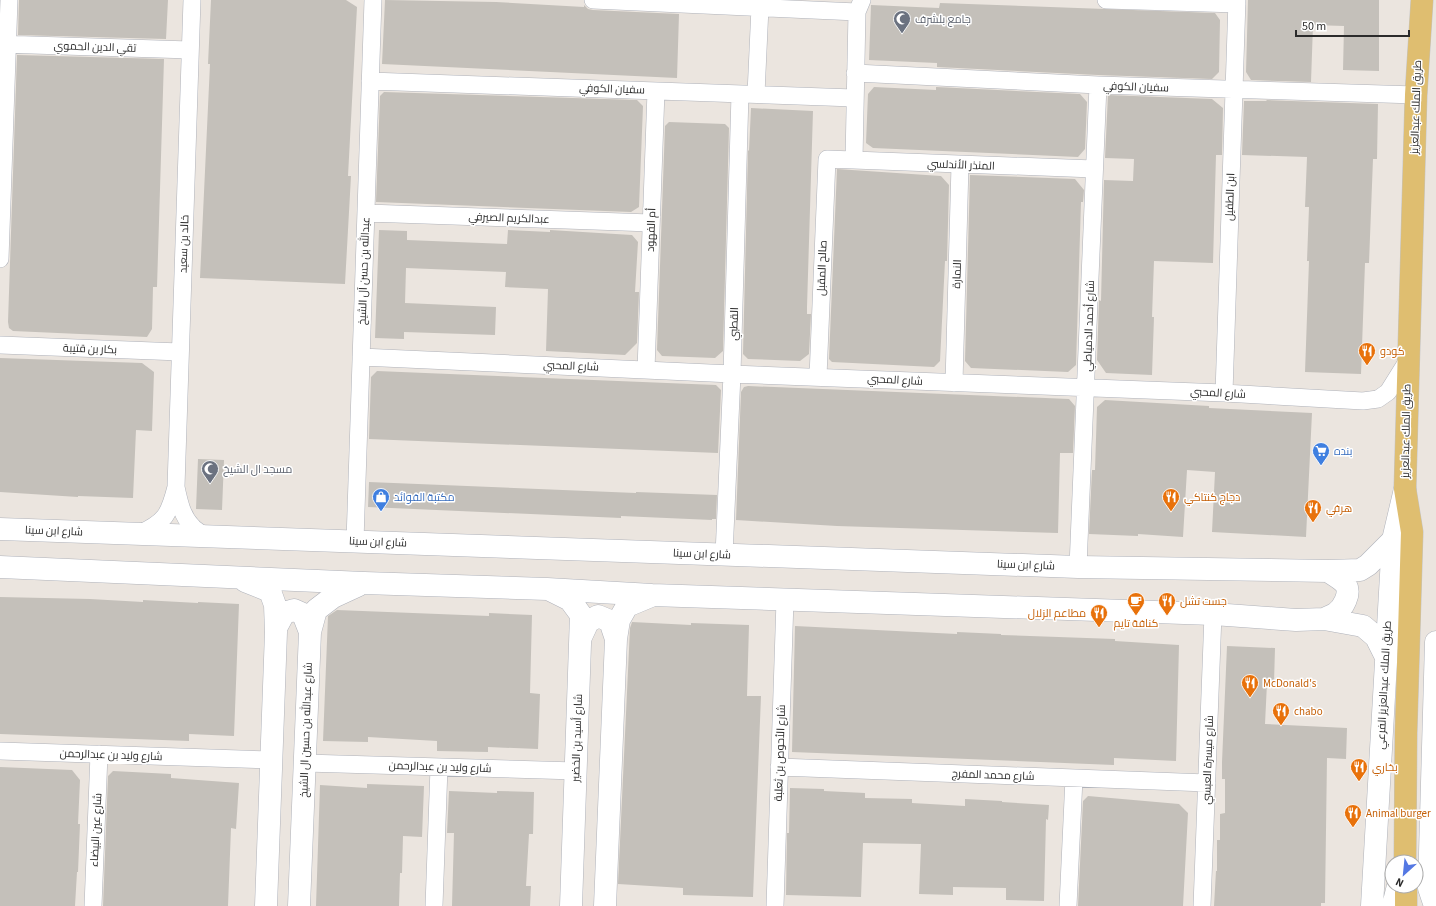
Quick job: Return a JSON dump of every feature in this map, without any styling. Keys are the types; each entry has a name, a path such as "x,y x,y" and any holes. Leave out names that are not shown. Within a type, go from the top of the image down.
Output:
{"main road":[{"name":"طريق الملك عبدالعزيز","path":"1404,854 1412,532 1405,489 1416,95 1422,0"},
{"path":"1406,894 1406,906"}],"street":[{"path":"0,259 4,45 9,0"},
{"name":"خالد بن سعيد","path":"139,534 156,526 166,516 172,504 176,487 192,0"},
{"name":"عبدالله بن حسن آل الشيخ","path":"355,541 373,0"},
{"path":"593,0 760,7 780,4 860,6 854,98 854,160"},
{"path":"1106,0 1237,2"},
{"name":"ابن الطفيل","path":"1224,393 1237,2"},
{"name":"القطبي","path":"724,555 732,374 748,94 760,7"},
{"name":"تقي الدين الحموي","path":"4,45 190,50"},
{"name":"سفيان الكوفي","path":"855,73 1098,85 1416,95"},
{"name":"سفيان الكوفي","path":"370,81 854,98"},
{"name":"شارع أحمد الدمياطي","path":"1078,567 1098,85"},
{"name":"أم الفهود","path":"646,370 656,91"},
{"name":"المنذر الأندلسي","path":"827,159 1094,169"},
{"name":"صالح المقبل","path":"818,377 827,159"},
{"name":"النمارة","path":"954,383 960,165"},
{"name":"عبدالكريم الصيرفي","path":"366,213 651,224"},
{"name":"بكار بن قتيبة","path":"0,345 180,352"},
{"name":"شارع المحبي","path":"362,357 732,374 1224,393 1363,401 1378,399 1388,392 1408,360"},
{"name":"خالد بن سعيد","path":"176,487 186,517 192,527 205,536"},
{"name":"طريق الملك عبدالعزيز الفرعي","path":"1372,906 1393,540 1405,489"},
{"name":"شارع ابن سينا","path":"0,529 1078,567 1328,571 1360,570 1368,565 1393,540"},
{"path":"0,567 364,583 547,588 652,596 1213,614 1296,620 1324,619 1363,626 1376,637 1386,657"},
{"path":"1324,619 1336,614 1343,606 1347,596 1347,588 1345,584 1328,571"},
{"path":"238,578 270,591 275,605 276,628 266,906"},
{"name":"شارع عبدالله بن حسين ال الشيخ","path":"299,906 310,632 316,610 333,597 364,583"},
{"name":"شارع أسيد بن الخضير","path":"547,588 570,600 581,615 571,906"},
{"path":"604,906 616,639 619,620 627,606 652,596"},
{"name":"شارع الأحوص بن ثعلبة","path":"775,906 785,600"},
{"path":"276,628 284,613 294,610 303,614 310,632"},
{"name":"شارع ميسرة العبسي","path":"1202,906 1213,614"},
{"path":"581,637 588,622 598,616 610,621 616,639"},
{"path":"1435,906 1429,888 1436,642"},
{"name":"شارع وليد بن عبدالرحمن","path":"0,751 271,760"},
{"name":"شارع عين البيضاء","path":"93,906 99,754"},
{"name":"شارع وليد بن عبدالرحمن","path":"305,763 576,771"},
{"path":"434,906 439,767"},
{"name":"شارع محمد المفرج","path":"780,767 1207,783"},
{"path":"1068,906 1074,778"},
{"path":"1415,906 1418,896 1431,782"},
{"path":"1393,906 1396,894"}],"building":[{"path":"19,0 168,0 166,39 18,35"},
{"path":"211,0 346,0 357,7 348,176 351,176 345,284 200,278 210,64 208,64"},
{"path":"385,0 496,2 584,7 584,5 588,9 593,10 679,14 677,78 382,64"},
{"path":"1248,0 1379,0 1379,71 1343,70 1344,26 1313,25 1311,82 1251,80 1246,72"},
{"path":"940,3 1215,13 1220,20 1219,72 1212,79 937,67 937,63 869,60 871,5 939,8"},
{"path":"17,55 164,59 157,287 153,287 152,329 147,337 13,331 9,328"},
{"path":"874,87 936,90 936,87 1080,94 1087,102 1085,149 1078,157 873,148 866,143 868,94"},
{"path":"384,92 637,100 643,106 639,207 631,212 376,202 380,96"},
{"path":"1108,95 1212,99 1223,108 1222,155 1216,155 1213,263 1154,261 1152,375 1106,373 1097,360 1099,300 1101,301 1104,180 1133,181 1134,159 1105,158"},
{"path":"1266,100 1378,104 1377,159 1373,159 1369,263 1365,263 1361,374 1305,372 1309,261 1307,261 1309,207 1305,207 1307,157 1242,155 1244,101 1267,101"},
{"path":"751,108 813,111 807,307 807,314 811,314 809,354 800,361 748,359 743,354 748,150 749,151"},
{"path":"669,122 725,124 729,128 723,351 715,358 662,356 657,350 665,126"},
{"path":"837,169 941,176 949,185 947,261 945,261 940,361 934,367 832,362 829,359"},
{"path":"970,175 1075,179 1084,190 1083,202 1081,202 1076,365 1068,372 971,368 965,361"},
{"path":"379,230 407,231 407,240 507,244 508,230 550,232 550,230 632,235 638,242 635,292 639,292 637,343 625,355 546,351 548,289 505,287 506,272 406,268 405,303 496,307 495,335 404,332 404,339 375,338"},
{"path":"0,358 142,363 154,372 152,431 136,430 133,498 78,497 0,492"},
{"path":"377,371 716,385 721,390 718,453 369,439 371,377"},
{"path":"744,387 1069,399 1075,406 1073,453 1060,453 1058,533 837,526 736,520 741,392"},
{"path":"1105,400 1209,406 1209,408 1312,413 1306,537 1212,532 1215,472 1187,470 1183,537 1138,534 1138,536 1089,534 1092,470 1095,470 1097,407"},
{"name":"مسجد ال الشيخ","path":"198,459 224,460 222,510 196,509"},
{"path":"369,482 717,495 716,519 621,516 621,518 368,507"},
{"path":"0,597 239,604 234,736 189,734 189,741 0,734"},
{"path":"337,610 489,616 489,613 532,615 530,693 540,694 538,749 488,747 488,752 437,751 437,741 368,737 368,742 323,741 328,616"},
{"path":"632,622 691,625 691,623 749,625 747,696 761,696 753,897 683,895 683,888 618,884 630,628"},
{"path":"795,626 957,634 957,632 1115,639 1115,641 1179,645 1176,761 1114,758 1114,765 792,752"},
{"path":"1227,646 1275,648 1274,683 1267,683 1265,724 1347,728 1346,759 1327,758 1325,903 1321,903 1321,906 1214,906 1217,871 1217,840 1220,840 1220,814 1225,813 1225,779 1222,779 1222,762"},
{"path":"0,767 72,770 80,780 78,824 80,824 75,906 0,906"},
{"path":"113,771 171,774 171,778 239,783 236,829 231,828 228,906 103,906 108,776"},
{"path":"367,784 424,786 422,837 403,836 399,906 316,906 320,785 367,788"},
{"path":"790,788 824,789 824,791 865,793 865,798 912,799 912,803 965,806 965,799 1049,805 1048,820 1046,819 1044,901 1006,900 1006,888 953,887 953,895 919,894 921,844 863,843 861,897 786,895 787,833 789,833"},
{"path":"449,791 497,793 497,791 534,792 533,834 529,834 526,886 531,886 530,906 452,906 454,833 447,833"},
{"path":"1088,796 1179,804 1188,813 1183,906 1078,906 1083,801"}],"place":[{"name":"جامع بلشرف","path":"902,34"},
{"name":"كودو","path":"1367,366"},
{"name":"بنده","path":"1321,466"},
{"name":"مسجد ال الشيخ","path":"210,484"},
{"name":"مكتبة الفوائد","path":"381,512"},
{"name":"دجاج كنتاكي","path":"1171,512"},
{"name":"هرفي","path":"1313,523"},
{"name":"كنافة تايم","path":"1136,616"},
{"name":"جست تشل","path":"1167,616"},
{"name":"مطاعم الزلال","path":"1099,628"},
{"name":"McDonald's","path":"1250,698"},
{"name":"chabo","path":"1281,726"},
{"name":"بخاري","path":"1359,782"},
{"name":"Animal burger","path":"1353,828"}]}
